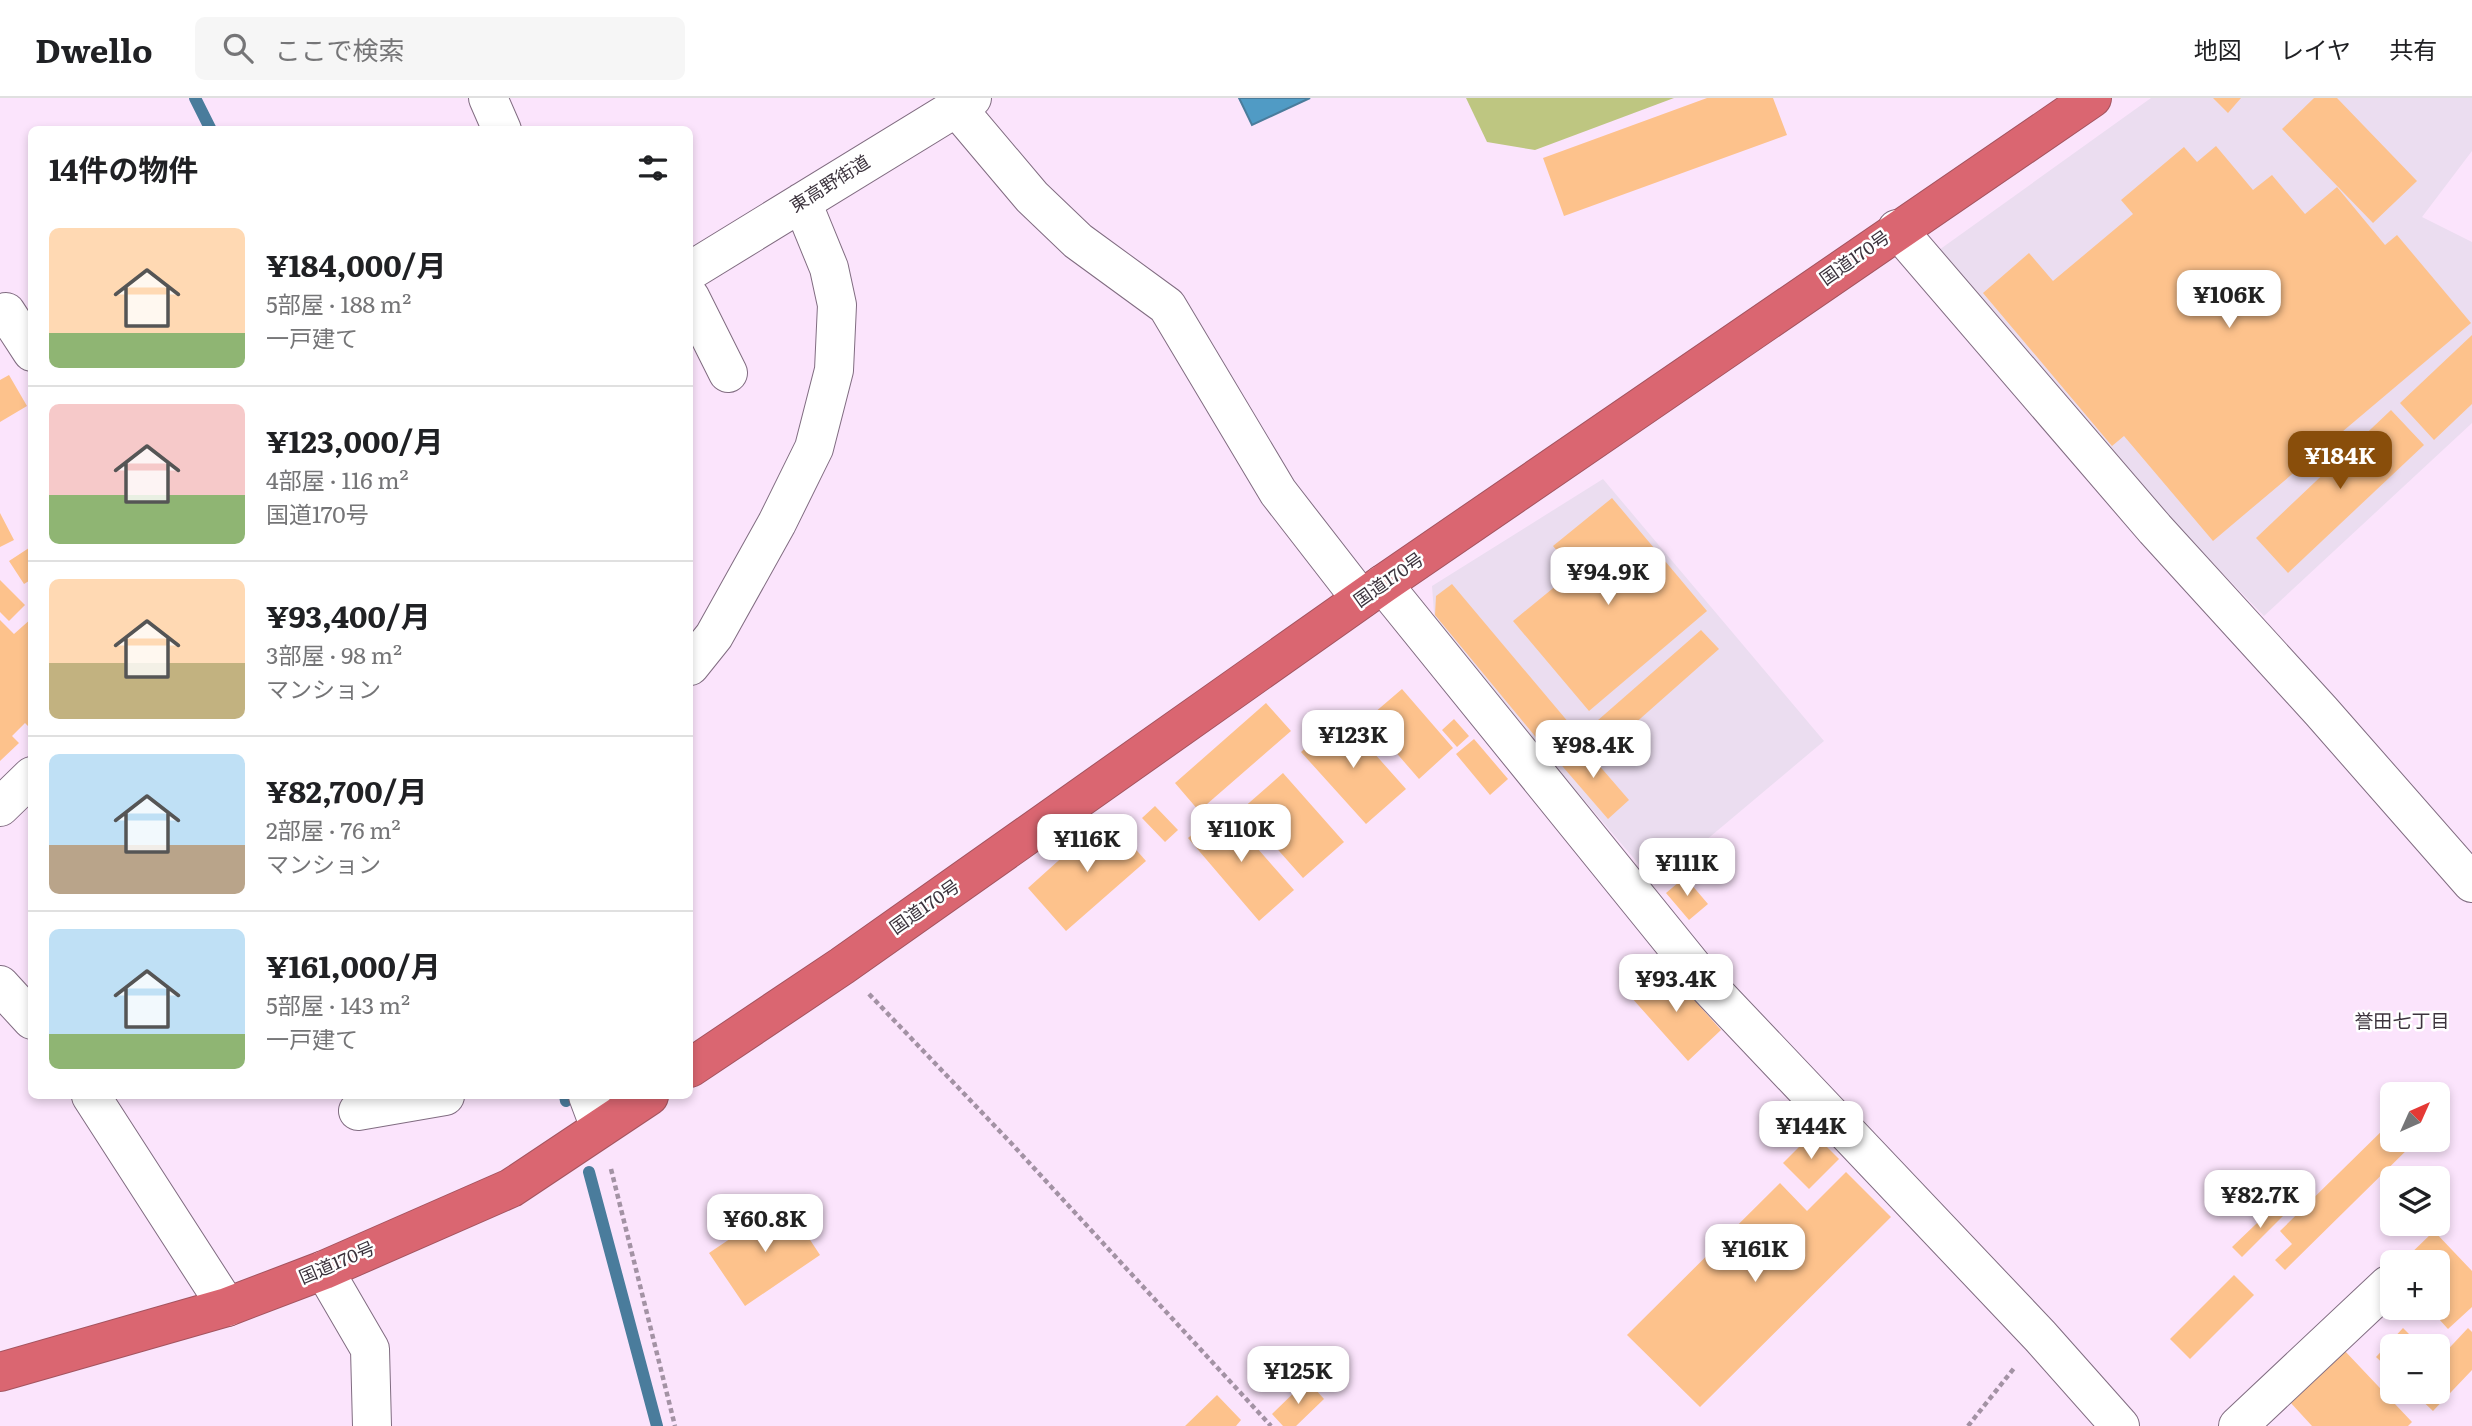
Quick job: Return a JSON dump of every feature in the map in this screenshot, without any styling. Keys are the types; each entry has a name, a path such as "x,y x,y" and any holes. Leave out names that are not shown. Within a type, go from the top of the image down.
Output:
{"highway":[{"name":"国道170号","path":"693,1066 842,966 1372,592 1897,229 2092,98"},
{"name":"国道170号","path":"0,1371 227,1307 324,1269 511,1188 594,1112 639,1099"}],"street":[{"path":"488,98 500,126"},
{"path":"964,103 1032,197 1077,241 1167,306 1278,492 1372,592 1710,988 2040,1336 2120,1426"},
{"name":"東高野街道","path":"693,269 964,103"},
{"path":"693,662 714,636 777,523 814,448 834,370 837,305 829,268 802,202"},
{"path":"1897,229 2155,529 2321,711 2472,883"},
{"path":"693,303 728,373"},
{"path":"6,312 28,346"},
{"path":"0,807 28,780"},
{"path":"0,985 28,1016"},
{"path":"93,1099 227,1307"},
{"path":"358,1111 427,1099"},
{"path":"324,1269 370,1349 372,1426"},
{"path":"2238,1426 2380,1293"}],"path":[{"path":"842,966 1011,1143 1271,1426"},
{"path":"594,1112 674,1426"},
{"path":"1968,1426 2040,1336"}],"shaded area":[{"path":"2151,98 2472,98 2472,151 2422,217 2472,242 2472,423 2264,616 2127,475 1932,255"},
{"path":"1603,479 1824,741 1655,883 1435,626 1432,586"}],"green space":[{"path":"1466,98 1674,98 1535,150 1487,142"}],"water":[{"path":"1239,98 1310,98 1252,125"}],"building":[{"path":"1707,98 1773,98 1787,135 1564,216 1543,158"},
{"path":"2213,98 2241,98 2228,113"},
{"path":"2314,98 2337,98 2417,181 2373,223 2282,129"},
{"path":"2216,146 2253,190 2272,175 2305,214 2337,187 2385,245 2397,235 2471,323 2213,541 2124,436 2112,446 1983,293 2029,253 2053,281 2133,214 2121,200 2184,147 2197,162"},
{"path":"2472,335 2472,404 2434,440 2400,403"},
{"path":"9,375 27,406 0,422 0,380"},
{"path":"2391,410 2424,445 2288,573 2256,538"},
{"path":"1612,498 1707,611 1589,711 1513,621 1574,571 1553,546"},
{"path":"0,513 14,540 0,547"},
{"path":"28,549 28,582 24,584 9,561"},
{"path":"0,580 25,605 9,621 0,612"},
{"path":"1452,584 1580,736 1553,758 1435,615 1436,596"},
{"path":"0,620 14,634 28,622 28,726 25,723 12,736 19,743 0,761"},
{"path":"1701,630 1719,649 1615,741 1597,721"},
{"path":"1402,689 1453,748 1419,779 1367,719"},
{"path":"1266,703 1291,731 1199,811 1175,783"},
{"path":"1341,716 1406,789 1366,824 1301,752"},
{"path":"1454,719 1469,736 1457,747 1442,730"},
{"path":"1474,739 1508,779 1490,795 1456,754"},
{"path":"1578,741 1629,800 1608,819 1557,760"},
{"path":"1283,773 1344,842 1303,878 1242,809"},
{"path":"1155,806 1178,830 1165,842 1142,818"},
{"path":"1222,808 1294,890 1259,921 1188,838"},
{"path":"1107,817 1146,861 1066,931 1028,888"},
{"path":"1685,877 1708,904 1689,920 1666,893"},
{"path":"1664,966 1721,1030 1688,1061 1631,997"},
{"path":"1813,1133 1839,1159 1809,1189 1783,1163"},
{"path":"2380,1133 2380,1152 2405,1152 2391,1166 2380,1166 2380,1176 2285,1270 2275,1260 2292,1244 2280,1231"},
{"path":"1846,1172 1891,1217 1700,1407 1627,1335 1780,1183 1807,1211"},
{"path":"785,1202 820,1255 745,1306 709,1253"},
{"path":"2279,1202 2288,1211 2242,1257 2232,1247"},
{"path":"2429,1236 2439,1236 2472,1271 2472,1307 2448,1329 2440,1320 2450,1320 2450,1250 2414,1250"},
{"path":"2234,1275 2254,1295 2190,1359 2170,1339"},
{"path":"2403,1328 2409,1334 2397,1334"},
{"path":"2468,1328 2472,1332 2472,1370 2450,1393 2450,1347"},
{"path":"2344,1350 2380,1388 2380,1404 2395,1404 2412,1422 2408,1426 2312,1426 2290,1402"},
{"path":"1307,1380 1324,1399 1296,1426 1283,1426 1272,1414"},
{"path":"1217,1395 1241,1420 1236,1426 1185,1426"},
{"path":"2426,1404 2440,1404 2433,1411"}],"waterway":[{"path":"195,98 209,126"},
{"path":"589,1172 657,1426"}],"district":[{"name":"誉田七丁目","path":"2402,1021"}]}
